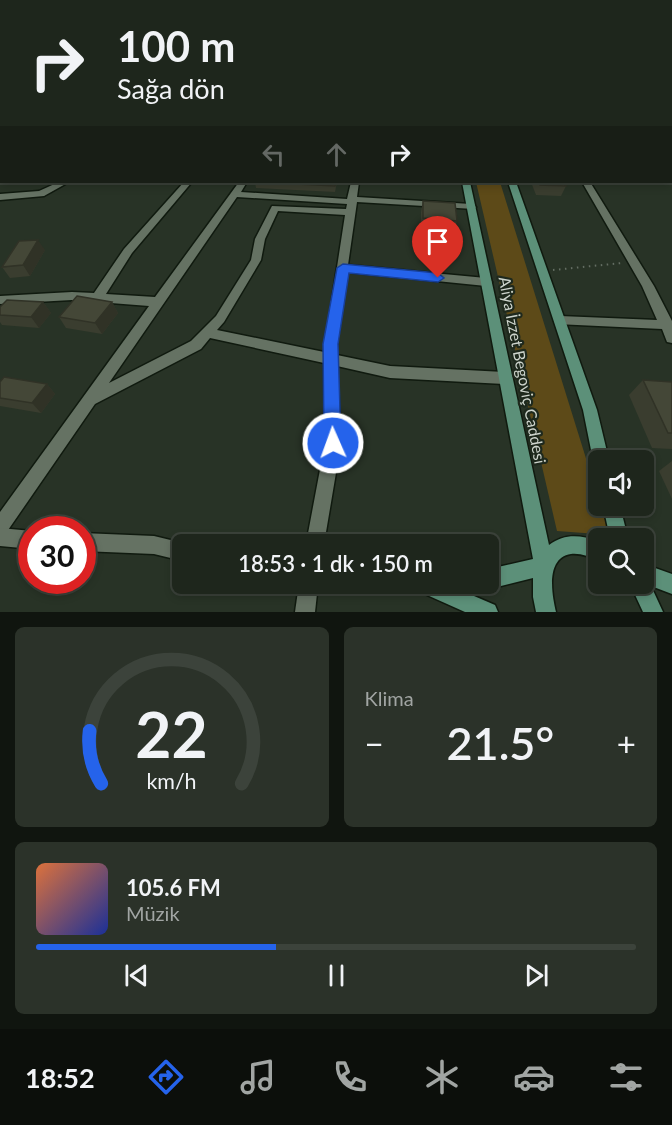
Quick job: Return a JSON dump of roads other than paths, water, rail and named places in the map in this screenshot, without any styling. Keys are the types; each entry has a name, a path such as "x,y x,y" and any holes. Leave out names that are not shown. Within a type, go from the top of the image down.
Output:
{"main road":[{"name":"Aliya İzzet Begoviç Caddesi","path":"466,183 544,566 540,581 546,612"},
{"path":"512,183 590,410 599,450"},
{"path":"499,577 544,566 552,554 563,547 578,545 588,548"},
{"path":"654,578 672,584"},
{"path":"448,594 488,612"},
{"path":"645,594 653,612"}],"street":[{"path":"0,197 41,194 63,183"},
{"path":"97,298 128,251 187,183"},
{"path":"0,527 242,183"},
{"path":"317,534 333,443 330,344 354,183"},
{"path":"587,183 634,262 668,325 672,338"},
{"path":"236,194 352,204 471,207"},
{"path":"89,400 196,345 220,319 256,260 260,239 275,208 352,204"},
{"path":"343,268 486,282"},
{"path":"0,300 72,296 159,302"},
{"path":"560,321 668,325"},
{"path":"207,333 390,372 504,378"},
{"path":"0,537 18,539"},
{"path":"96,543 154,545 172,549"},
{"path":"305,612 308,594"}]}
